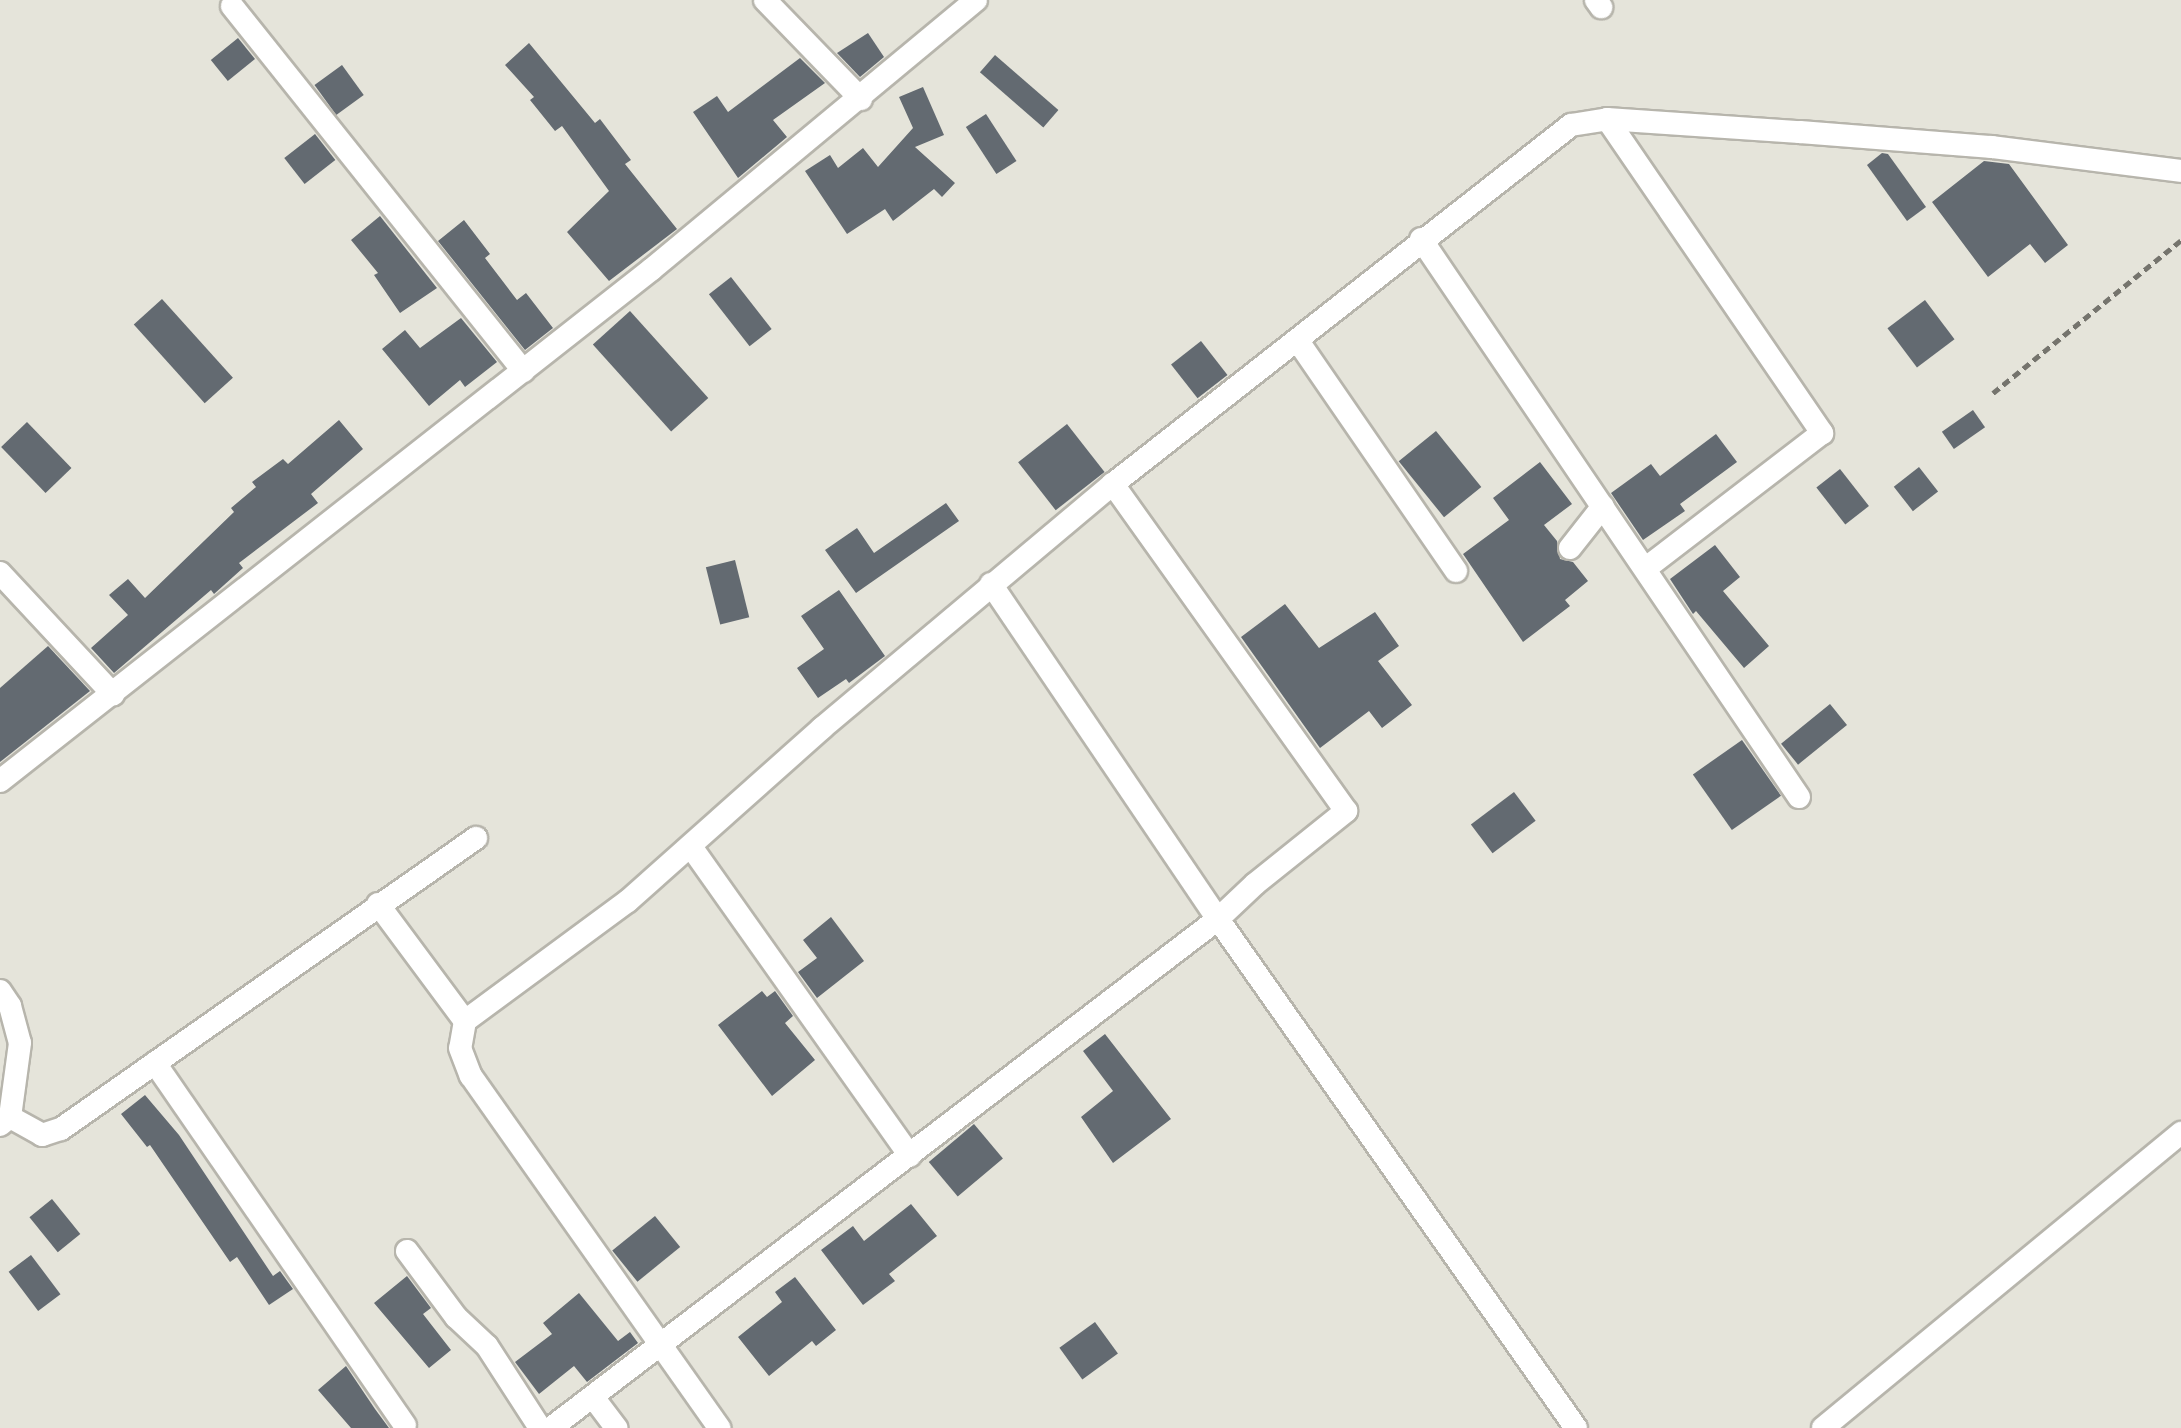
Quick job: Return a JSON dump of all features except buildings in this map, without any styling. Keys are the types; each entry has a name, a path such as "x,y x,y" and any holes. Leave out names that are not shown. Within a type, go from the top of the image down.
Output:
{"street":[{"path":"765,0 861,99"},
{"path":"0,781 522,371 861,99 976,0"},
{"path":"232,6 522,371"},
{"path":"1607,119 1822,433 1645,569"},
{"path":"719,1428 472,1076 460,1048 466,1021 523,982 692,848 991,584 1113,484 1571,124 1607,119 1992,147 2181,171"},
{"path":"1421,239 1799,797"},
{"path":"1298,341 1456,572"},
{"path":"550,1428 1218,920 1255,884 1346,811 1113,484"},
{"path":"1570,548 1602,506"},
{"path":"0,573 113,694"},
{"path":"991,584 1218,920 1576,1428"},
{"path":"0,991 10,1006 20,1044 5,1121 50,1135 476,838"},
{"path":"692,848 910,1156"},
{"path":"378,904 466,1021"},
{"path":"155,1063 404,1426"},
{"path":"1822,1428 2181,1133"},
{"path":"407,1251 456,1317 487,1346 540,1428"},
{"path":"593,1397 616,1428"}],"path":[{"path":"1993,393 2181,240"}]}
